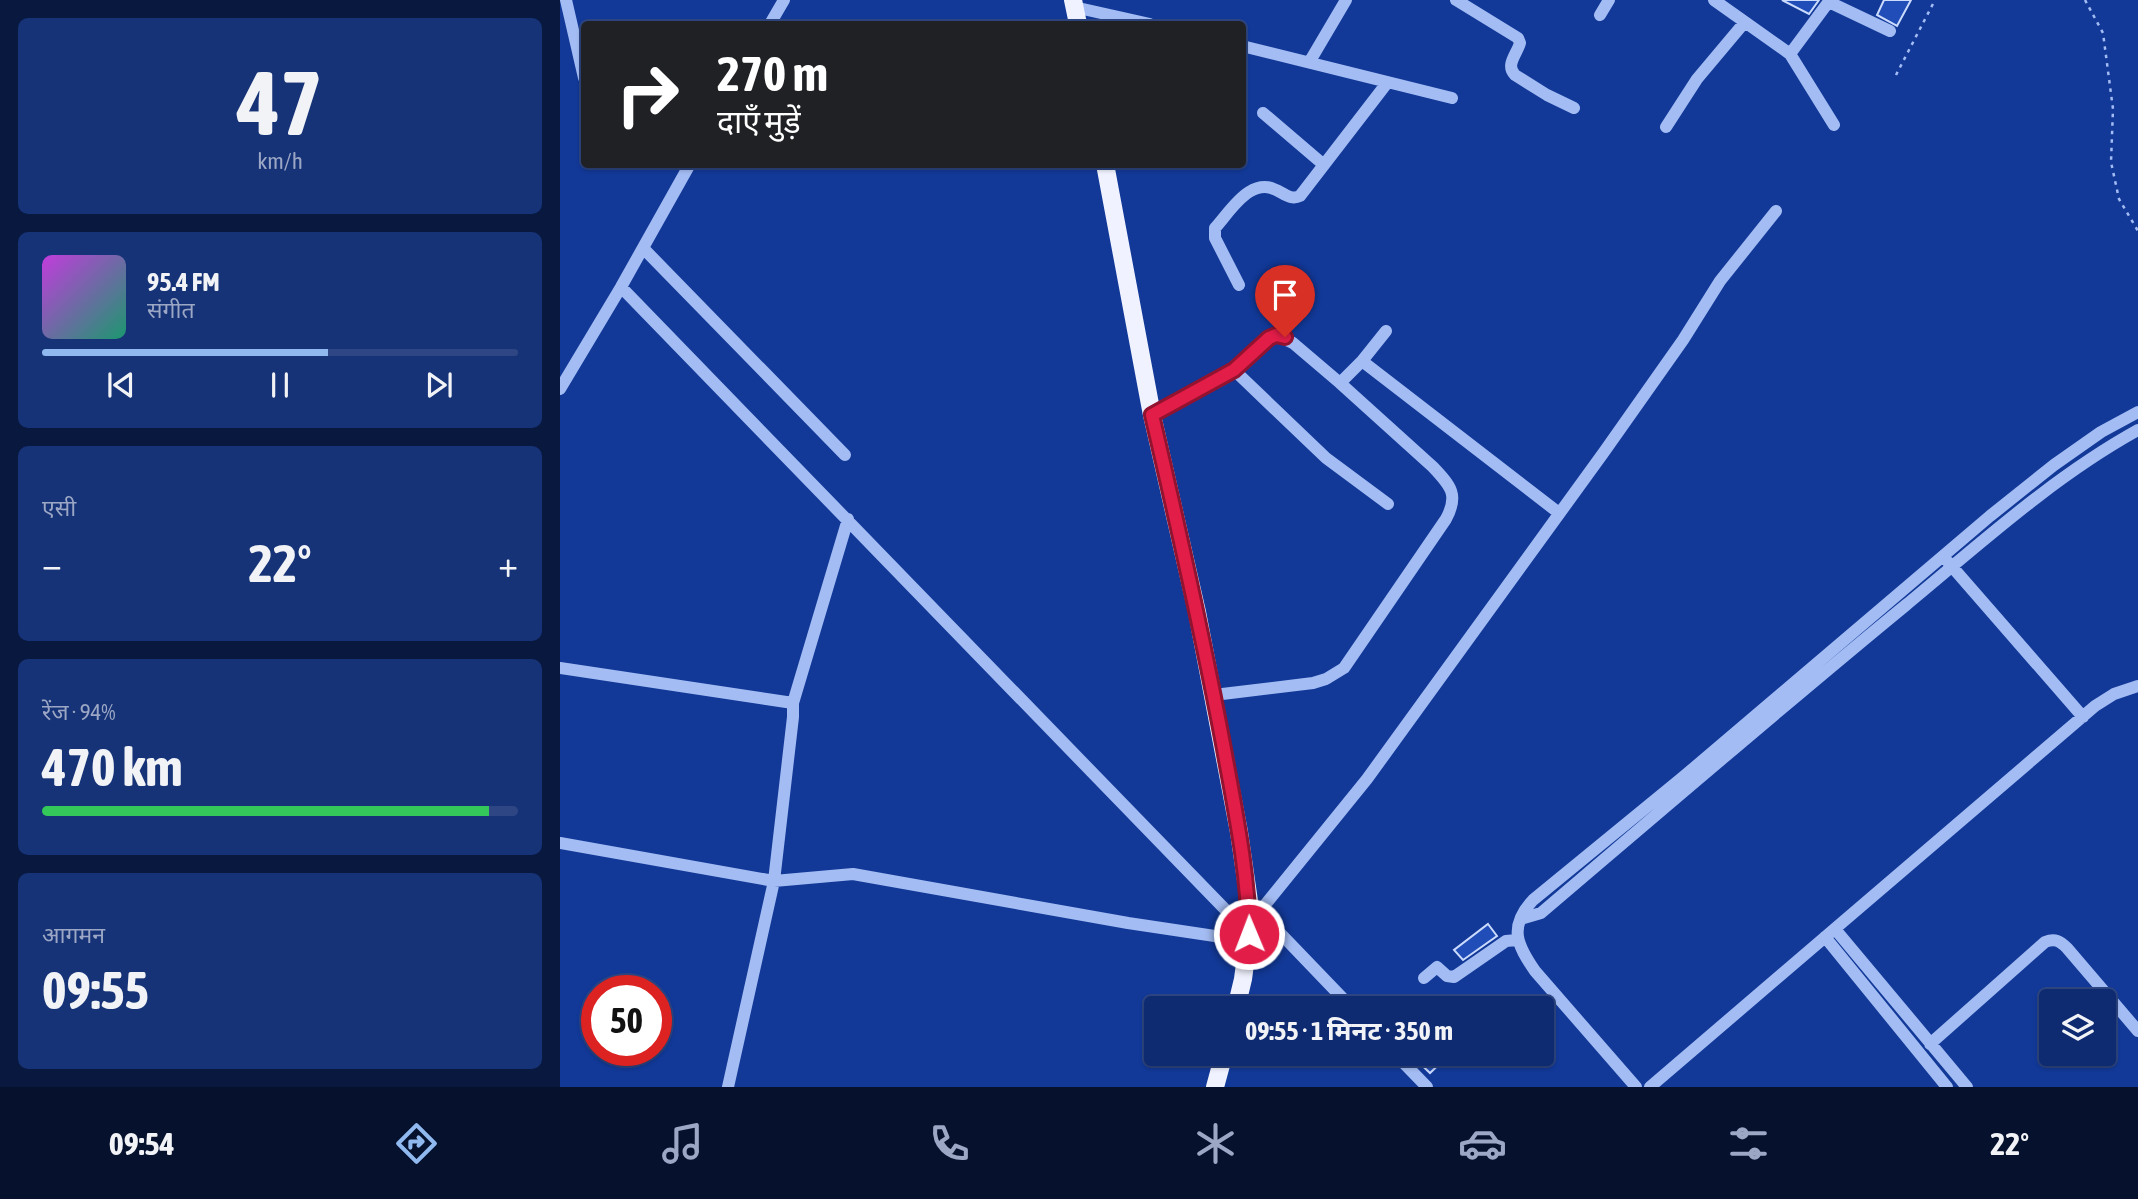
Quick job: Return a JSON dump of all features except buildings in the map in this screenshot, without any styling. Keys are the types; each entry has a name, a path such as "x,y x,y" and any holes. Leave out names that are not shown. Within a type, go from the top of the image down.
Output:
{"main road":[{"path":"1106,168 1152,415 1214,695 1254,906 1239,996"},
{"path":"1215,1087 1221,1066"}],"street":[{"path":"566,0 581,65"},
{"path":"772,21 784,0"},
{"path":"1310,61 1346,0"},
{"path":"1456,0 1518,38 1520,43 1510,66 1515,75 1547,95 1574,107"},
{"path":"1600,15 1609,0"},
{"path":"1716,1 1790,54 1834,125"},
{"path":"1790,54 1830,1 1890,31"},
{"path":"1075,11 1133,21"},
{"path":"1666,127 1697,79 1744,23"},
{"path":"1246,47 1452,98"},
{"path":"1239,285 1215,238 1215,228 1247,193 1261,187 1273,187 1291,198 1296,198 1387,83"},
{"path":"1264,113 1324,165"},
{"path":"560,389 688,168"},
{"path":"1340,996 1254,906 1348,804 1675,351 1720,281 1776,211"},
{"path":"643,248 845,455"},
{"path":"621,287 848,519 1248,937"},
{"path":"1340,383 1363,361 1386,331"},
{"path":"1152,415 1234,370 1263,342 1276,335 1293,342 1340,383 1446,481 1452,493 1454,505 1446,519 1344,668 1313,683 1214,695"},
{"path":"1363,361 1559,513"},
{"path":"1234,370 1326,458 1388,503"},
{"path":"1636,1087 1524,956 1517,940 1518,928 1526,908 1942,555 2054,465 2101,432 2138,412"},
{"path":"1521,919 1541,913 2056,482 2138,430"},
{"path":"728,1087 774,881 793,703 848,519"},
{"path":"1942,555 2083,717"},
{"path":"560,668 793,703"},
{"path":"1650,1087 2095,706 2114,694 2138,686"},
{"path":"560,844 774,881 853,874 1128,923 1248,937"},
{"path":"1830,933 1967,1087"},
{"path":"1830,933 1947,1087"},
{"path":"1424,978 1437,967 1447,976 1454,977 1506,941 1517,940"},
{"path":"1930,1044 2045,942 2051,940 2061,942 2067,948 2138,1031"},
{"path":"1407,1066 1427,1087"}],"path":[{"path":"1896,75 1935,0"},
{"path":"2085,0 2103,33 2113,109 2111,162 2119,199 2138,230"}],"route":[{"path":"1249,934 1248,901 1239,832 1214,695 1152,415 1220,380 1245,362 1269,338 1276,335 1285,337"}]}
